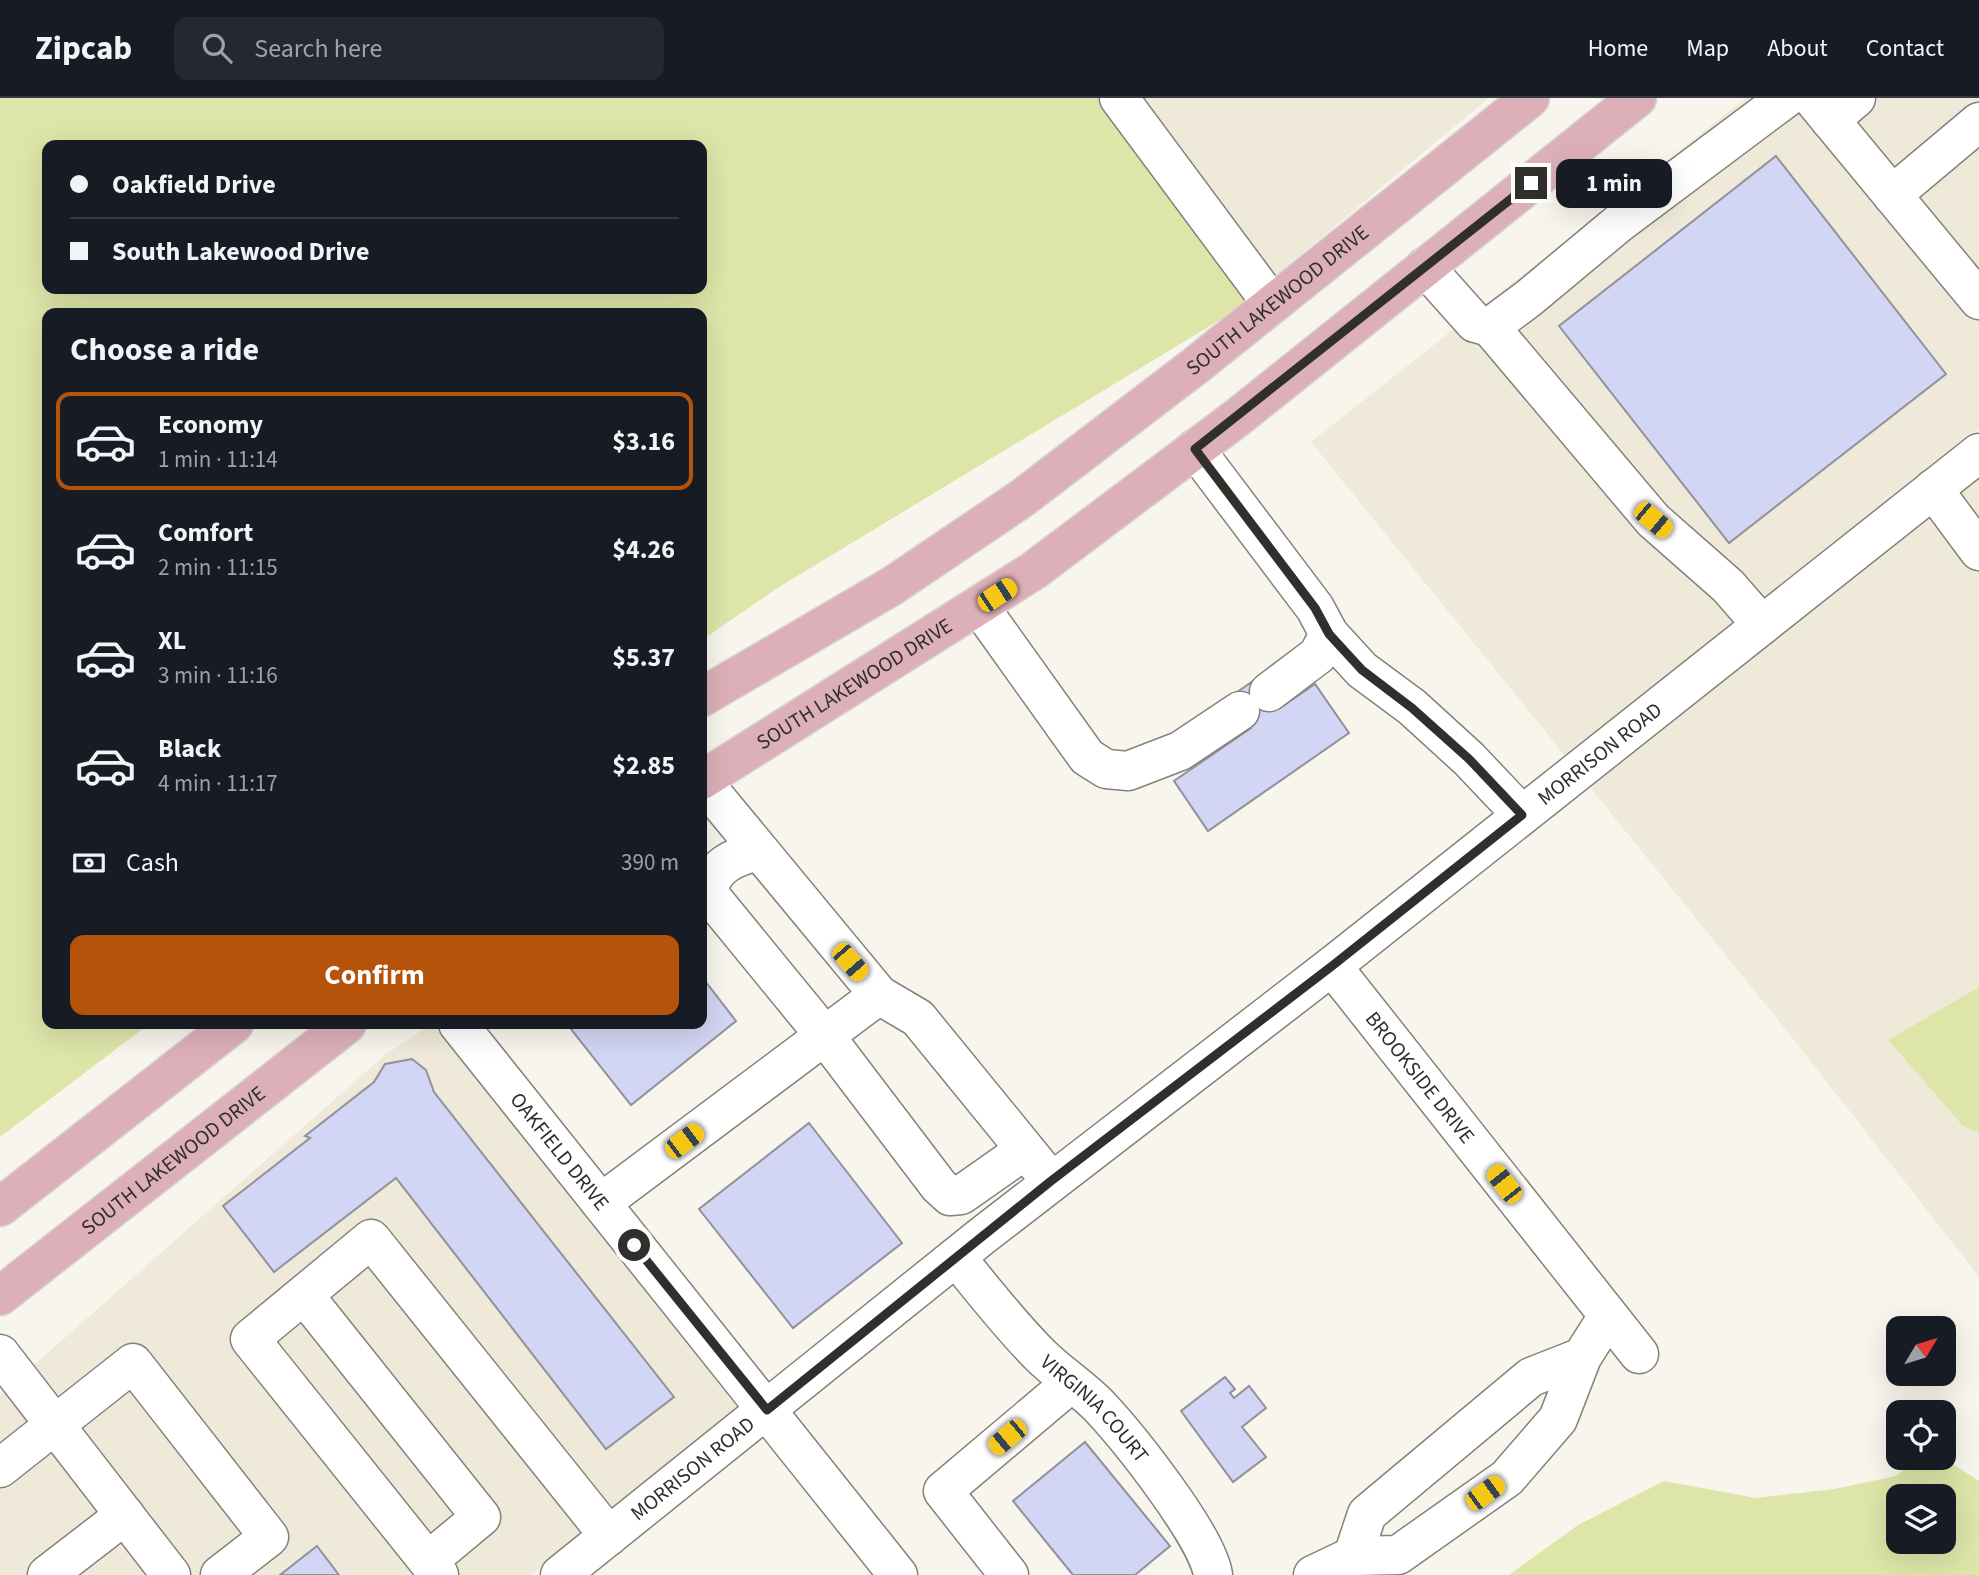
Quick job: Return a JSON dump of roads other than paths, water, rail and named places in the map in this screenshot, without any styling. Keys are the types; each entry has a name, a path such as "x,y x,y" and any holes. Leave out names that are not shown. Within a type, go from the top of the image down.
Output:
{"main road":[{"name":"SOUTH LAKEWOOD DRIVE","path":"707,695 892,586 1021,499 1272,304 1530,98"},
{"name":"SOUTH LAKEWOOD DRIVE","path":"707,777 1033,571 1195,449 1637,98"},
{"path":"0,1207 228,1029"},
{"name":"SOUTH LAKEWOOD DRIVE","path":"0,1296 340,1029"}],"street":[{"path":"1119,98 1272,304"},
{"path":"1490,327 1619,223 1786,98"},
{"path":"1833,105 1892,195 1979,300"},
{"path":"1892,195 1973,140"},
{"path":"1424,267 1475,323 1490,327 1653,520 1728,586 1762,625"},
{"path":"1195,449 1315,608 1329,634 1362,670 1412,708 1469,759 1522,815"},
{"name":"MORRISON ROAD","path":"560,1575 1051,1181 1332,966 1979,453"},
{"path":"1933,489 1979,551"},
{"path":"979,607 1087,757 1106,769 1128,771 1180,751 1255,702 1318,655 1329,634"},
{"path":"707,786 878,995 918,1018 1051,1181"},
{"path":"758,851 742,855 723,866 710,878 708,893 825,1036 939,1186 950,1196 961,1195 1025,1150"},
{"name":"BROOKSIDE DRIVE","path":"1332,966 1639,1354"},
{"path":"601,1203 878,995"},
{"name":"OAKFIELD DRIVE","path":"462,1029 898,1575"},
{"path":"304,1294 481,1517 433,1568 250,1339 304,1294 371,1239 609,1536"},
{"name":"VIRGINIA COURT","path":"956,1257 1016,1329 1070,1383 1099,1406 1178,1507 1212,1563 1213,1575"},
{"path":"1313,1575 1353,1556 1398,1555 1507,1478 1558,1419 1582,1357 1608,1315"},
{"path":"0,1354 171,1575"},
{"path":"1353,1556 1367,1514 1531,1377 1582,1357"},
{"path":"0,1468 133,1363 269,1537 220,1575"},
{"path":"1009,1575 943,1491 1070,1383"},
{"path":"47,1575 125,1515"}]}
